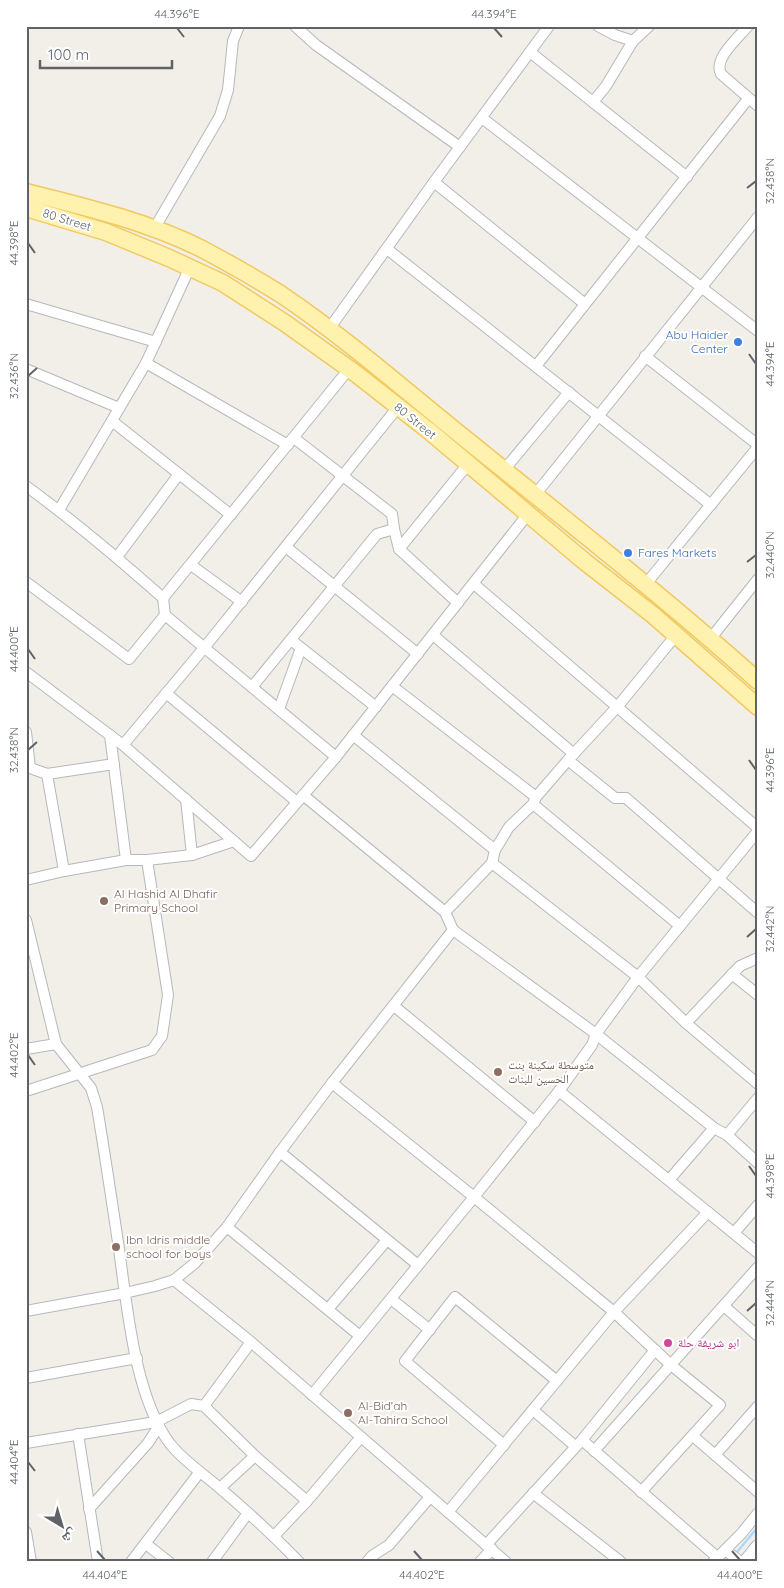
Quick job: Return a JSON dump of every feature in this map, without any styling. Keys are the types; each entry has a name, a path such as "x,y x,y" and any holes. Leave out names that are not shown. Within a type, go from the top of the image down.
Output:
{"main road":[{"name":"80 Street","path":"26,192 88,208 154,229 212,255 280,294 329,329 535,495 711,638 758,680"},
{"name":"80 Street","path":"26,208 106,232 190,267 223,283 285,323 349,369 468,464 653,615 758,707"},
{"path":"616,586 620,587 628,583 630,574 627,570"},
{"path":"653,615 650,611 650,606 653,602 663,600"}],"street":[{"path":"154,229 220,116 228,90 232,46 239,26"},
{"path":"295,26 316,45 460,147"},
{"path":"329,329 549,26"},
{"path":"598,26 615,35 633,41"},
{"path":"593,102 606,86 633,41 649,26"},
{"path":"748,26 722,56 718,65 721,74 758,106"},
{"path":"530,52 687,177"},
{"path":"536,366 748,99"},
{"path":"482,118 758,331"},
{"path":"434,182 585,304"},
{"path":"535,495 758,217"},
{"path":"387,249 711,505"},
{"path":"59,510 146,363 190,267"},
{"path":"26,304 156,342"},
{"path":"645,585 758,446 646,356"},
{"path":"146,363 291,441 344,476 392,514 398,548 458,603"},
{"path":"26,369 119,408"},
{"path":"163,598 349,369"},
{"path":"504,470 569,392"},
{"path":"123,745 242,602 398,408"},
{"path":"112,421 231,516"},
{"path":"398,548 468,464"},
{"path":"117,557 179,474"},
{"path":"26,486 117,557 163,598 165,616 336,757"},
{"path":"26,672 123,745 251,856 336,757 528,514"},
{"path":"252,687 377,534 394,529"},
{"path":"286,547 418,654"},
{"path":"191,565 242,602"},
{"path":"711,638 758,579"},
{"path":"26,582 129,659 165,616"},
{"path":"312,1395 559,1091 592,1045 596,1034 638,977 720,879 758,830 618,706 474,584"},
{"path":"433,635 615,798 626,798 758,913"},
{"path":"445,912 492,863 495,850 509,827 618,706 676,635"},
{"path":"291,640 376,707"},
{"path":"279,709 301,648"},
{"path":"392,686 534,800 680,926"},
{"path":"166,693 445,912 453,930 596,1034 714,1128 727,1136 758,1163"},
{"path":"26,732 28,769 48,774 114,764"},
{"path":"110,735 126,860"},
{"path":"353,736 495,850"},
{"path":"48,774 64,871"},
{"path":"186,799 192,855"},
{"path":"26,880 126,860 147,860 192,855 234,841"},
{"path":"26,1091 152,1050 162,1036 168,995 147,860"},
{"path":"492,863 638,977 686,1023 758,1084"},
{"path":"26,920 56,1044 91,1088 97,1108 125,1293 137,1358 144,1387 158,1424 172,1445 199,1473 220,1488 274,1536 299,1562"},
{"path":"26,1311 125,1293 174,1280 195,1263 227,1227 332,1083 453,930"},
{"path":"686,1023 740,966 758,958"},
{"path":"26,969 37,966"},
{"path":"732,974 758,995"},
{"path":"394,1006 534,1122"},
{"path":"26,1049 56,1044"},
{"path":"332,1083 614,1312 720,1406 642,1492"},
{"path":"559,1091 758,1253"},
{"path":"727,1136 758,1098"},
{"path":"669,1180 714,1128"},
{"path":"280,1152 418,1265"},
{"path":"734,1233 758,1205"},
{"path":"448,1512 614,1312 708,1212"},
{"path":"227,1227 360,1336"},
{"path":"328,1309 386,1240"},
{"path":"594,1451 758,1267"},
{"path":"174,1280 252,1342 506,1562"},
{"path":"504,1445 405,1362 455,1297 557,1381"},
{"path":"391,1299 430,1330"},
{"path":"724,1306 758,1336"},
{"path":"204,1406 252,1342"},
{"path":"480,1562 489,1547 533,1493 578,1443 655,1350"},
{"path":"26,1378 137,1358"},
{"path":"26,1443 158,1424 191,1404 204,1406 255,1456 307,1501"},
{"path":"715,1455 758,1406"},
{"path":"533,1410 578,1443 594,1451 718,1556 741,1562"},
{"path":"89,1509 148,1443 158,1424"},
{"path":"78,1434 98,1562"},
{"path":"693,1436 758,1492"},
{"path":"274,1536 307,1501 361,1437"},
{"path":"220,1488 255,1456"},
{"path":"131,1562 199,1473"},
{"path":"533,1493 622,1562"},
{"path":"367,1562 372,1556 389,1545 430,1497"},
{"path":"212,1562 248,1513"},
{"path":"718,1556 741,1534 758,1513"},
{"path":"26,1532 29,1561"},
{"path":"146,1544 169,1562"},
{"path":"746,1562 758,1547"}],"waterway":[{"path":"737,1552 758,1527"}],"place":[{"name":"Abu Haider Center","path":"738,342"},
{"name":"Fares Markets","path":"628,553"},
{"name":"Al Hashid Al Dhafir Primary School","path":"104,901"},
{"name":"متوسطة سكينة بنت الحسين للبنات","path":"498,1072"},
{"name":"Ibn Idris middle school for boys","path":"116,1247"},
{"name":"ابو شريفة حلة","path":"668,1343"},
{"name":"Al-Bid’ah Al-Tahira School","path":"348,1413"}]}
